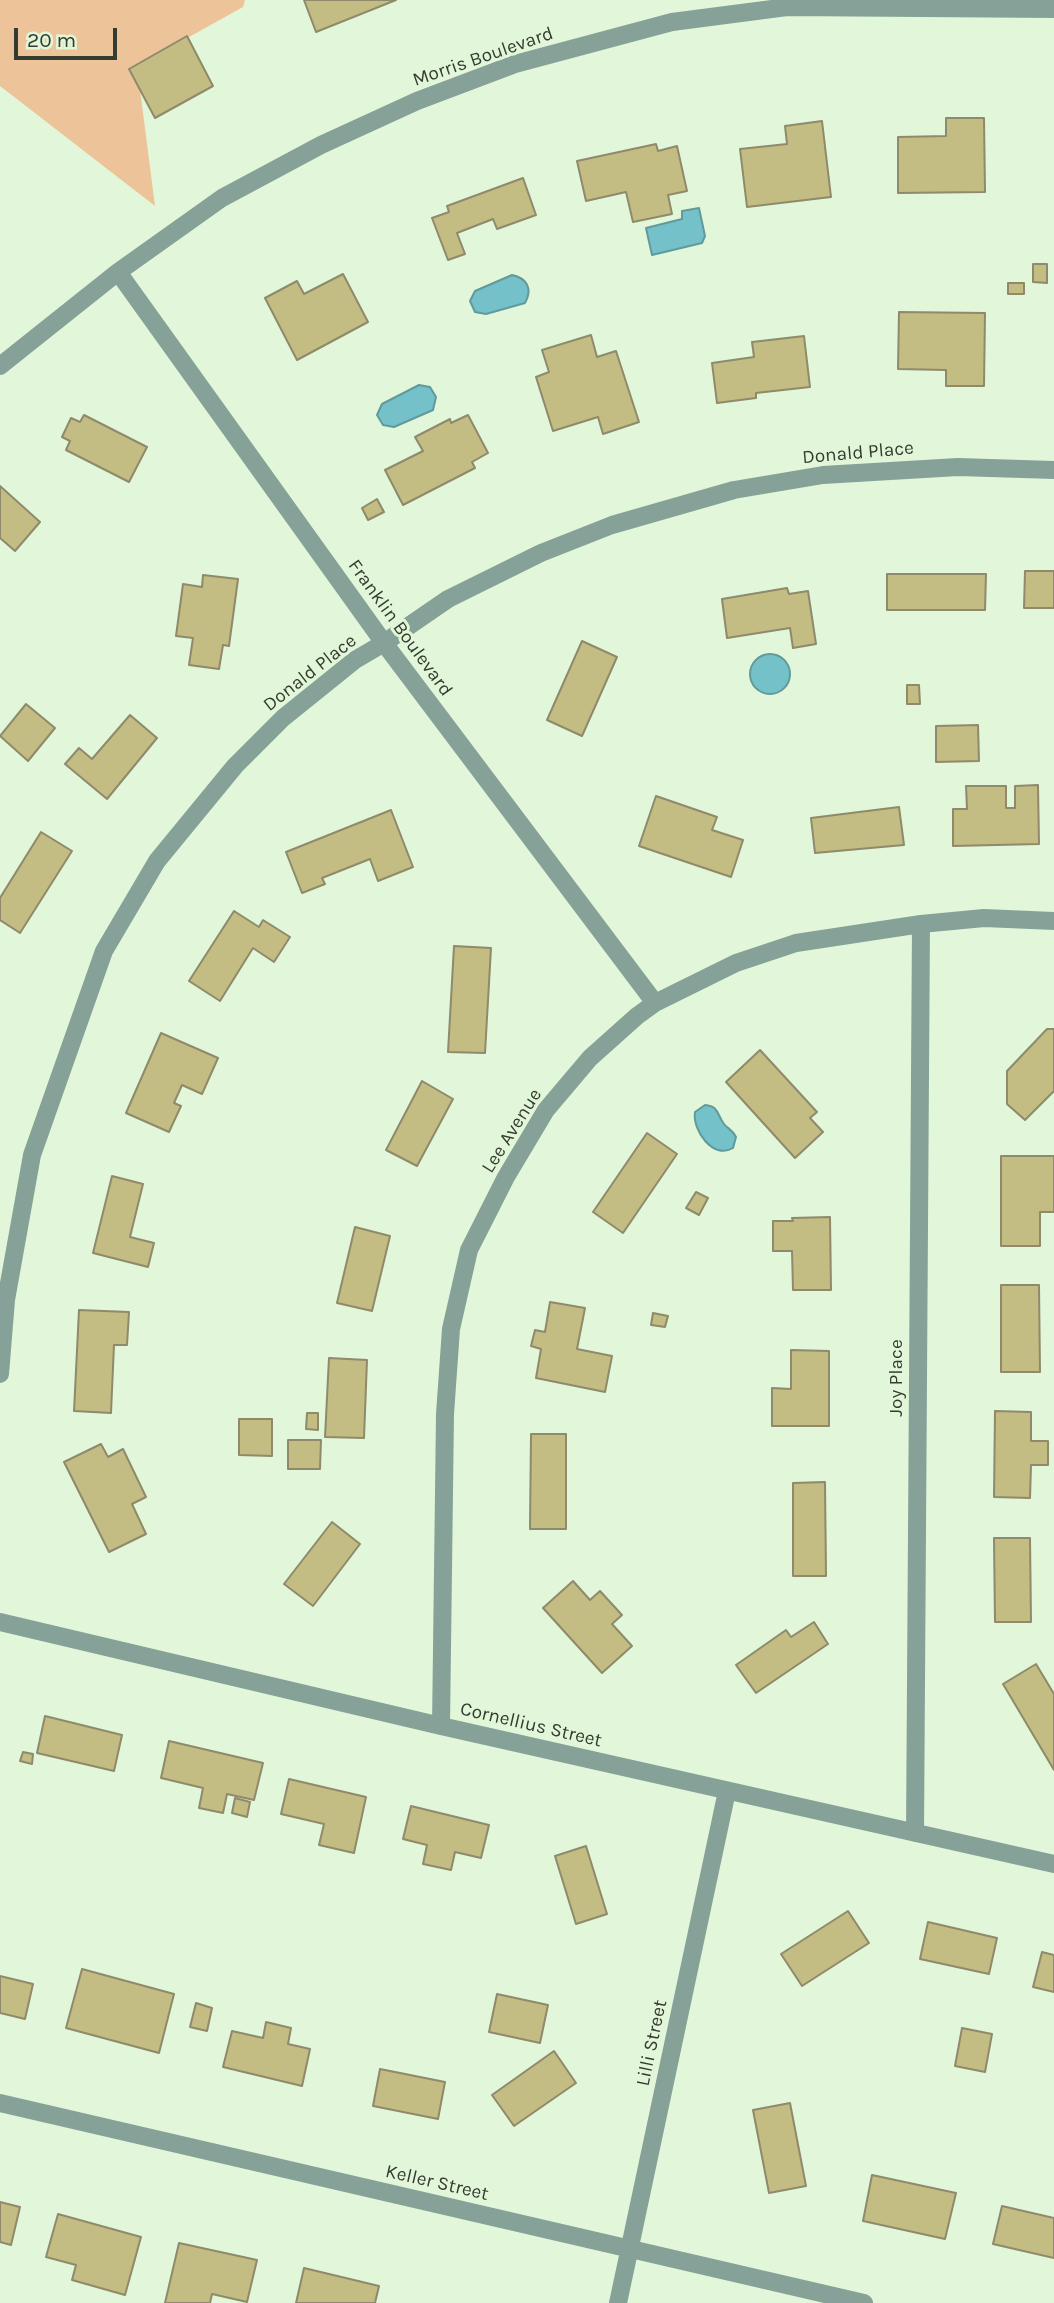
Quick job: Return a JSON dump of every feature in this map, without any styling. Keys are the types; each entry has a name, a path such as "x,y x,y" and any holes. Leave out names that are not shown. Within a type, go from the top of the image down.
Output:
{"street":[{"name":"Morris Boulevard","path":"0,366 118,272 222,198 321,145 417,101 515,64 672,22 788,7 1054,9"},
{"name":"Franklin Boulevard","path":"118,272 384,643 655,1003"},
{"name":"Donald Place","path":"0,1374 6,1300 32,1155 104,951 156,861 235,766 284,718 355,660 447,599 541,553 612,525 734,490 837,474 958,467 1054,470"},
{"name":"Lee Avenue","path":"441,1726 445,1414 451,1329 469,1250 506,1177 546,1110 590,1058 655,1003 736,963 796,943 921,924 984,918 1054,922"},
{"name":"Joy Place","path":"915,1833 921,924"},
{"name":"Cornellius Street","path":"0,1622 441,1726 1054,1864"},
{"name":"Lilli Street","path":"618,2303 727,1791"},
{"name":"Keller Street","path":"0,2103 864,2303"}],"shaded area":[{"path":"0,0 245,0 243,7 137,66 155,206 0,86"}],"water":[{"path":"699,208 705,236 702,243 652,255 646,228 682,219 682,211"},
{"path":"512,275 525,281 527,285 525,303 486,314 475,312 470,301 475,291"},
{"path":"419,385 430,387 436,397 433,410 394,427 383,425 377,415 382,404"},
{"path":"770,654 784,660 790,674 784,688 770,694 756,688 750,674 756,660"},
{"path":"705,1105 715,1109 735,1135 733,1148 718,1150 711,1147 700,1134 695,1112"}],"building":[{"path":"304,0 396,0 316,32"},
{"path":"187,36 213,86 155,118 129,69"},
{"path":"946,118 984,118 985,192 898,193 898,137 946,136"},
{"path":"822,121 831,197 747,207 740,149 787,144 785,126"},
{"path":"656,144 658,151 677,146 687,191 668,195 672,214 633,222 626,192 586,201 577,161"},
{"path":"523,178 536,215 497,229 493,219 457,233 465,254 448,260 432,218 449,212 447,206"},
{"path":"1033,264 1047,264 1047,283 1033,282"},
{"path":"343,274 368,322 297,360 265,298 297,281 304,294"},
{"path":"1008,283 1024,283 1024,294 1008,294"},
{"path":"899,312 985,313 984,386 946,386 946,370 898,369"},
{"path":"591,335 597,357 616,351 639,422 603,434 598,417 553,431 536,377 549,372 542,350"},
{"path":"804,336 810,387 756,393 756,398 717,403 712,363 754,357 752,342"},
{"path":"84,415 147,447 129,482 66,450 70,441 62,437 71,418 80,422"},
{"path":"468,415 488,453 472,462 475,468 403,505 385,470 423,451 415,437 450,419 451,423"},
{"path":"0,486 40,522 15,551 0,538"},
{"path":"377,499 384,512 368,520 362,508"},
{"path":"1025,571 1054,571 1054,608 1024,608"},
{"path":"887,574 986,574 985,610 887,610"},
{"path":"203,575 238,579 229,646 223,645 219,669 189,665 193,638 176,636 183,584 202,587"},
{"path":"787,588 789,594 808,591 816,644 793,648 790,628 727,638 722,599"},
{"path":"582,641 617,657 582,736 547,720"},
{"path":"907,685 919,685 920,704 907,704"},
{"path":"26,704 55,728 28,761 0,736"},
{"path":"130,715 157,738 107,799 65,764 79,748 92,759"},
{"path":"978,725 979,761 936,762 936,726"},
{"path":"1038,785 1039,844 953,846 953,809 967,809 966,786 1006,786 1006,808 1015,808 1015,786"},
{"path":"656,796 717,817 712,830 743,840 731,877 639,846"},
{"path":"899,807 904,845 815,853 811,818"},
{"path":"391,810 413,867 378,881 370,859 322,878 325,884 302,893 286,852"},
{"path":"41,832 72,851 20,933 0,920 0,898"},
{"path":"234,911 259,927 263,920 290,937 274,962 253,948 220,1001 189,981"},
{"path":"454,946 491,948 485,1053 448,1052"},
{"path":"1047,1029 1054,1029 1054,1091 1025,1120 1007,1104 1007,1071"},
{"path":"161,1033 218,1058 202,1094 182,1085 174,1103 181,1106 169,1132 126,1113"},
{"path":"760,1050 817,1112 810,1118 823,1132 795,1158 726,1082"},
{"path":"422,1081 453,1099 417,1166 386,1150"},
{"path":"647,1133 677,1154 623,1233 593,1212"},
{"path":"1001,1156 1054,1156 1054,1212 1040,1212 1040,1246 1001,1246"},
{"path":"112,1176 143,1184 130,1237 154,1243 148,1267 93,1253"},
{"path":"696,1192 708,1198 699,1215 686,1208"},
{"path":"830,1217 831,1290 793,1290 792,1251 773,1251 773,1221"},
{"path":"355,1227 390,1236 372,1311 337,1303"},
{"path":"1001,1285 1039,1285 1040,1372 1001,1372"},
{"path":"550,1302 585,1308 577,1349 612,1356 605,1392 536,1378 541,1349 531,1346 535,1330 545,1332"},
{"path":"79,1310 129,1312 127,1345 114,1345 111,1413 74,1411"},
{"path":"653,1313 668,1316 665,1327 651,1325"},
{"path":"791,1350 829,1351 829,1426 772,1426 772,1388 791,1389"},
{"path":"329,1358 367,1360 364,1438 325,1437"},
{"path":"995,1411 1031,1412 1031,1441 1048,1441 1048,1465 1031,1465 1030,1498 994,1497"},
{"path":"307,1413 318,1413 318,1430 306,1429"},
{"path":"239,1419 272,1419 272,1456 239,1455"},
{"path":"531,1434 566,1434 566,1529 530,1529"},
{"path":"288,1440 321,1440 320,1469 288,1469"},
{"path":"101,1444 108,1457 123,1449 146,1497 132,1504 146,1534 109,1552 64,1462"},
{"path":"825,1482 826,1576 793,1576 793,1483"},
{"path":"332,1522 360,1544 313,1606 284,1584"},
{"path":"994,1538 1030,1538 1031,1622 995,1622"},
{"path":"573,1581 590,1600 600,1591 622,1615 612,1624 632,1646 602,1673 543,1608"},
{"path":"814,1622 828,1644 756,1693 736,1665 786,1630 791,1637"},
{"path":"1036,1664 1054,1694 1054,1770 1003,1684"},
{"path":"45,1716 122,1735 114,1771 37,1753"},
{"path":"169,1741 263,1763 254,1800 227,1794 223,1813 199,1808 203,1788 161,1778"},
{"path":"23,1752 33,1754 32,1764 20,1761"},
{"path":"289,1779 366,1797 354,1853 319,1845 324,1824 281,1814"},
{"path":"235,1798 250,1802 247,1817 232,1813"},
{"path":"411,1806 489,1825 481,1858 455,1852 451,1870 423,1864 427,1845 403,1839"},
{"path":"586,1846 607,1914 576,1924 555,1856"},
{"path":"848,1911 869,1943 802,1986 781,1954"},
{"path":"928,1922 997,1938 989,1974 920,1959"},
{"path":"1042,1952 1054,1955 1054,1992 1033,1987"},
{"path":"82,1969 174,1994 159,2053 66,2028"},
{"path":"0,1976 33,1984 25,2019 0,2013"},
{"path":"497,1994 548,2005 540,2043 489,2032"},
{"path":"196,2003 212,2008 207,2031 190,2027"},
{"path":"266,2022 291,2028 288,2044 310,2049 302,2086 223,2067 232,2031 263,2038"},
{"path":"962,2028 992,2034 985,2072 955,2066"},
{"path":"554,2051 576,2083 514,2126 492,2095"},
{"path":"380,2069 445,2082 438,2119 373,2106"},
{"path":"790,2103 806,2186 769,2193 753,2110"},
{"path":"872,2175 956,2193 945,2239 863,2221"},
{"path":"0,2202 20,2207 11,2245 0,2242"},
{"path":"1002,2206 1054,2218 1054,2258 993,2244"},
{"path":"58,2214 141,2237 125,2295 72,2280 76,2265 46,2257"},
{"path":"179,2243 257,2260 247,2302 212,2294 210,2303 165,2303"},
{"path":"304,2268 379,2286 375,2303 296,2303"}]}
